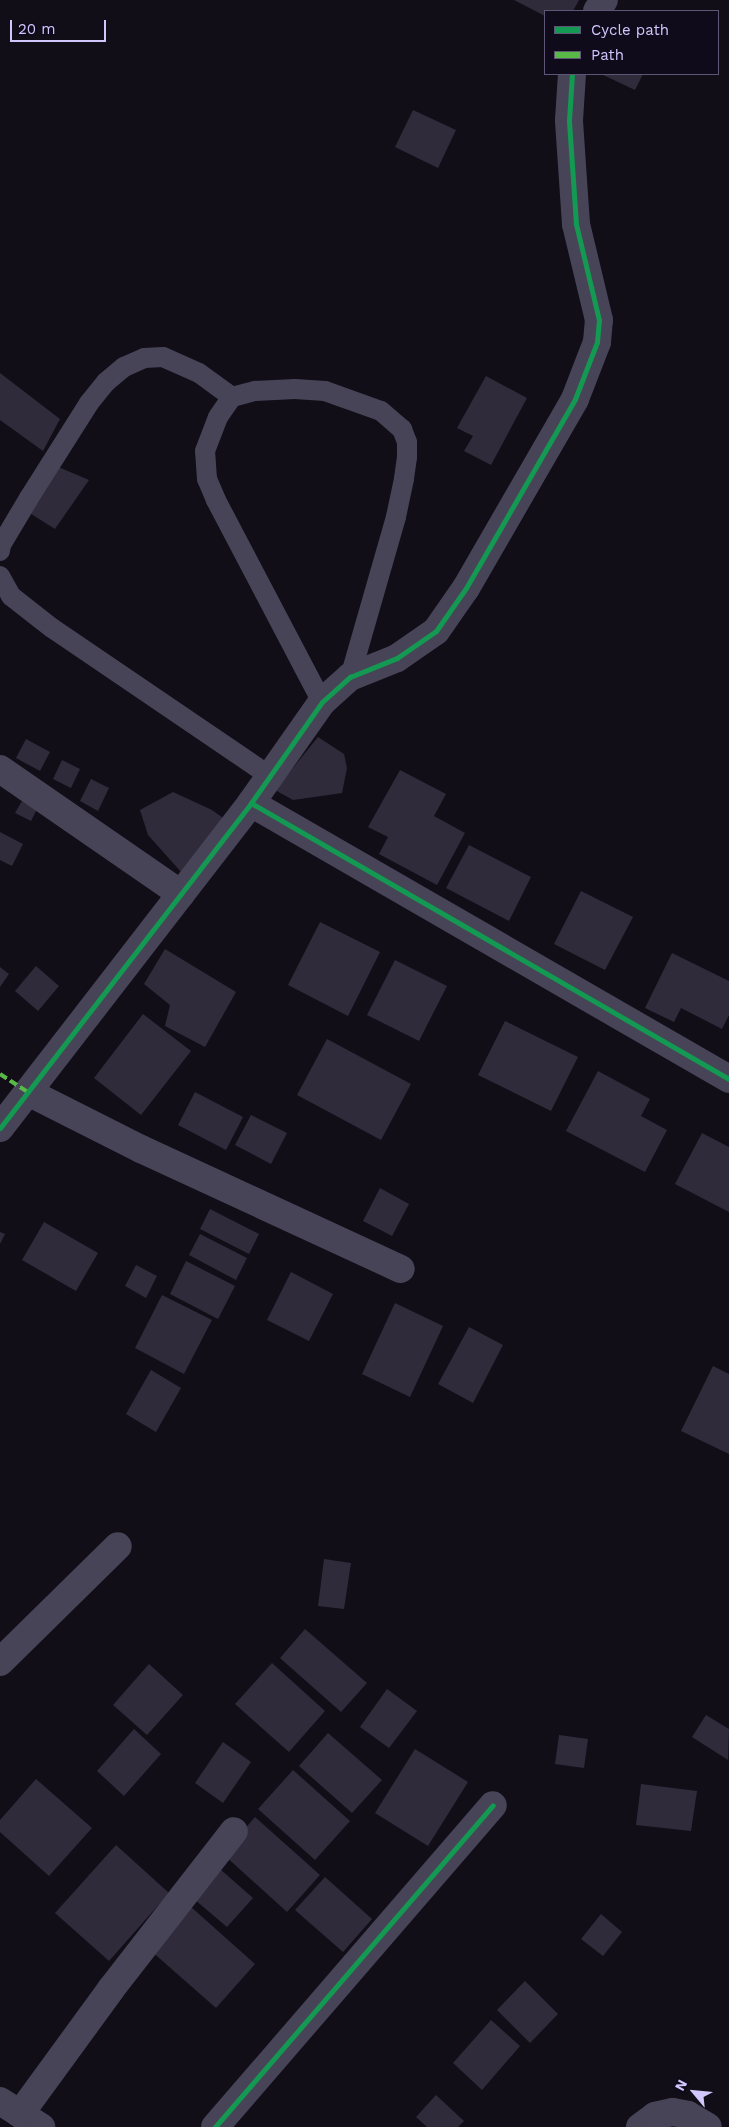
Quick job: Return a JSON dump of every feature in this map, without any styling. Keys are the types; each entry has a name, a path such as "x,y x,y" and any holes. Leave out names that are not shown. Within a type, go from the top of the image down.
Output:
{"street":[{"path":"0,1128 251,803 322,702 350,677 397,658 436,631 466,588 575,399 597,342 597,313 576,224 569,120 572,75"},
{"path":"0,769 181,894"},
{"path":"251,803 729,1079"},
{"path":"28,1092 141,1149 400,1269"},
{"path":"0,1662 118,1546"},
{"path":"215,2127 493,1805"},
{"path":"20,2114 105,1996 234,1831"},
{"path":"640,2127 656,2116 673,2112 688,2115 708,2127"}],"lane":[{"path":"0,551 1,545 29,498 89,403 106,382 124,367 144,358 163,357 199,373 232,397"},
{"path":"322,702 216,500 207,479 205,451 218,417 232,397 255,391 296,389 325,391 381,411 402,429 407,442 408,457 404,480 396,516 350,677"},
{"path":"0,576 10,596 52,628 270,776"}],"building":[{"path":"514,0 579,0 574,10 544,10 544,15"},
{"path":"603,75 642,75 635,90"},
{"path":"413,110 456,130 438,168 395,147"},
{"path":"0,373 60,419 43,451 0,420"},
{"path":"486,376 527,398 491,465 464,451 473,436 457,428"},
{"path":"56,466 89,480 55,529 28,512"},
{"path":"318,737 344,754 347,768 342,793 293,800 275,790"},
{"path":"26,739 50,752 40,771 16,758"},
{"path":"62,760 80,769 71,788 53,779"},
{"path":"400,770 446,794 434,816 465,833 437,885 379,854 388,837 368,827"},
{"path":"91,779 109,788 98,811 80,801"},
{"path":"173,792 212,810 233,825 190,882 148,835 140,810"},
{"path":"22,801 37,809 31,821 15,813"},
{"path":"0,832 23,844 12,866 0,860"},
{"path":"469,845 531,877 509,921 446,888"},
{"path":"581,891 633,917 605,970 554,944"},
{"path":"320,922 380,952 348,1016 288,985"},
{"path":"165,949 236,992 205,1047 165,1026 170,1005 144,984"},
{"path":"672,953 729,981 729,1015 722,1029 681,1008 674,1022 645,1008"},
{"path":"395,960 447,986 419,1041 367,1015"},
{"path":"36,966 59,986 38,1011 15,991"},
{"path":"0,967 9,974 0,987"},
{"path":"143,1014 191,1051 141,1115 94,1078"},
{"path":"505,1021 578,1057 551,1111 478,1075"},
{"path":"327,1039 411,1084 381,1140 297,1095"},
{"path":"598,1071 650,1099 641,1116 667,1130 645,1172 566,1131"},
{"path":"195,1092 243,1117 226,1150 178,1125"},
{"path":"251,1115 287,1133 271,1164 235,1145"},
{"path":"702,1133 729,1147 729,1212 675,1184"},
{"path":"380,1188 409,1204 392,1236 363,1221"},
{"path":"210,1209 259,1234 249,1254 200,1229"},
{"path":"44,1222 98,1253 76,1291 22,1260"},
{"path":"0,1232 5,1234 0,1244"},
{"path":"200,1234 247,1258 236,1280 189,1255"},
{"path":"186,1261 235,1286 218,1319 170,1294"},
{"path":"136,1265 157,1276 146,1298 125,1286"},
{"path":"291,1272 333,1294 309,1341 267,1320"},
{"path":"162,1295 212,1320 184,1374 135,1348"},
{"path":"395,1303 443,1326 410,1397 362,1374"},
{"path":"469,1327 503,1345 473,1403 438,1384"},
{"path":"713,1366 729,1374 729,1454 681,1431"},
{"path":"151,1370 181,1388 156,1432 126,1414"},
{"path":"324,1559 351,1563 344,1609 318,1606"},
{"path":"305,1629 367,1683 341,1712 280,1658"},
{"path":"272,1663 325,1711 289,1752 235,1704"},
{"path":"149,1664 183,1695 147,1735 113,1705"},
{"path":"387,1689 417,1711 389,1748 360,1727"},
{"path":"706,1715 729,1729 728,1760 692,1737"},
{"path":"134,1729 161,1754 124,1796 97,1771"},
{"path":"328,1733 382,1780 352,1813 299,1766"},
{"path":"559,1735 588,1739 584,1768 555,1764"},
{"path":"223,1742 251,1762 223,1803 195,1783"},
{"path":"415,1749 468,1782 428,1846 375,1813"},
{"path":"293,1770 350,1821 315,1860 258,1809"},
{"path":"36,1779 92,1828 49,1876 0,1832 0,1820"},
{"path":"641,1784 697,1791 691,1831 636,1825"},
{"path":"255,1817 320,1875 287,1912 223,1854"},
{"path":"116,1845 169,1893 109,1961 55,1913"},
{"path":"220,1869 253,1898 227,1927 194,1899"},
{"path":"325,1877 372,1919 343,1952 295,1910"},
{"path":"190,1906 255,1964 216,2008 150,1950"},
{"path":"601,1914 622,1932 603,1956 581,1939"},
{"path":"525,1981 558,2014 530,2043 497,2010"},
{"path":"491,2020 520,2046 482,2090 453,2063"},
{"path":"436,2095 464,2121 458,2127 427,2127 416,2117"}],"marked path":[{"path":"0,1074 28,1092"}],"cycle path":[{"path":"0,1128 251,803 322,702 350,677 397,658 436,631 466,588 575,399 597,342 599,320 576,224 569,120 572,75"},
{"path":"251,803 729,1079"},
{"path":"215,2127 493,1805"}]}
